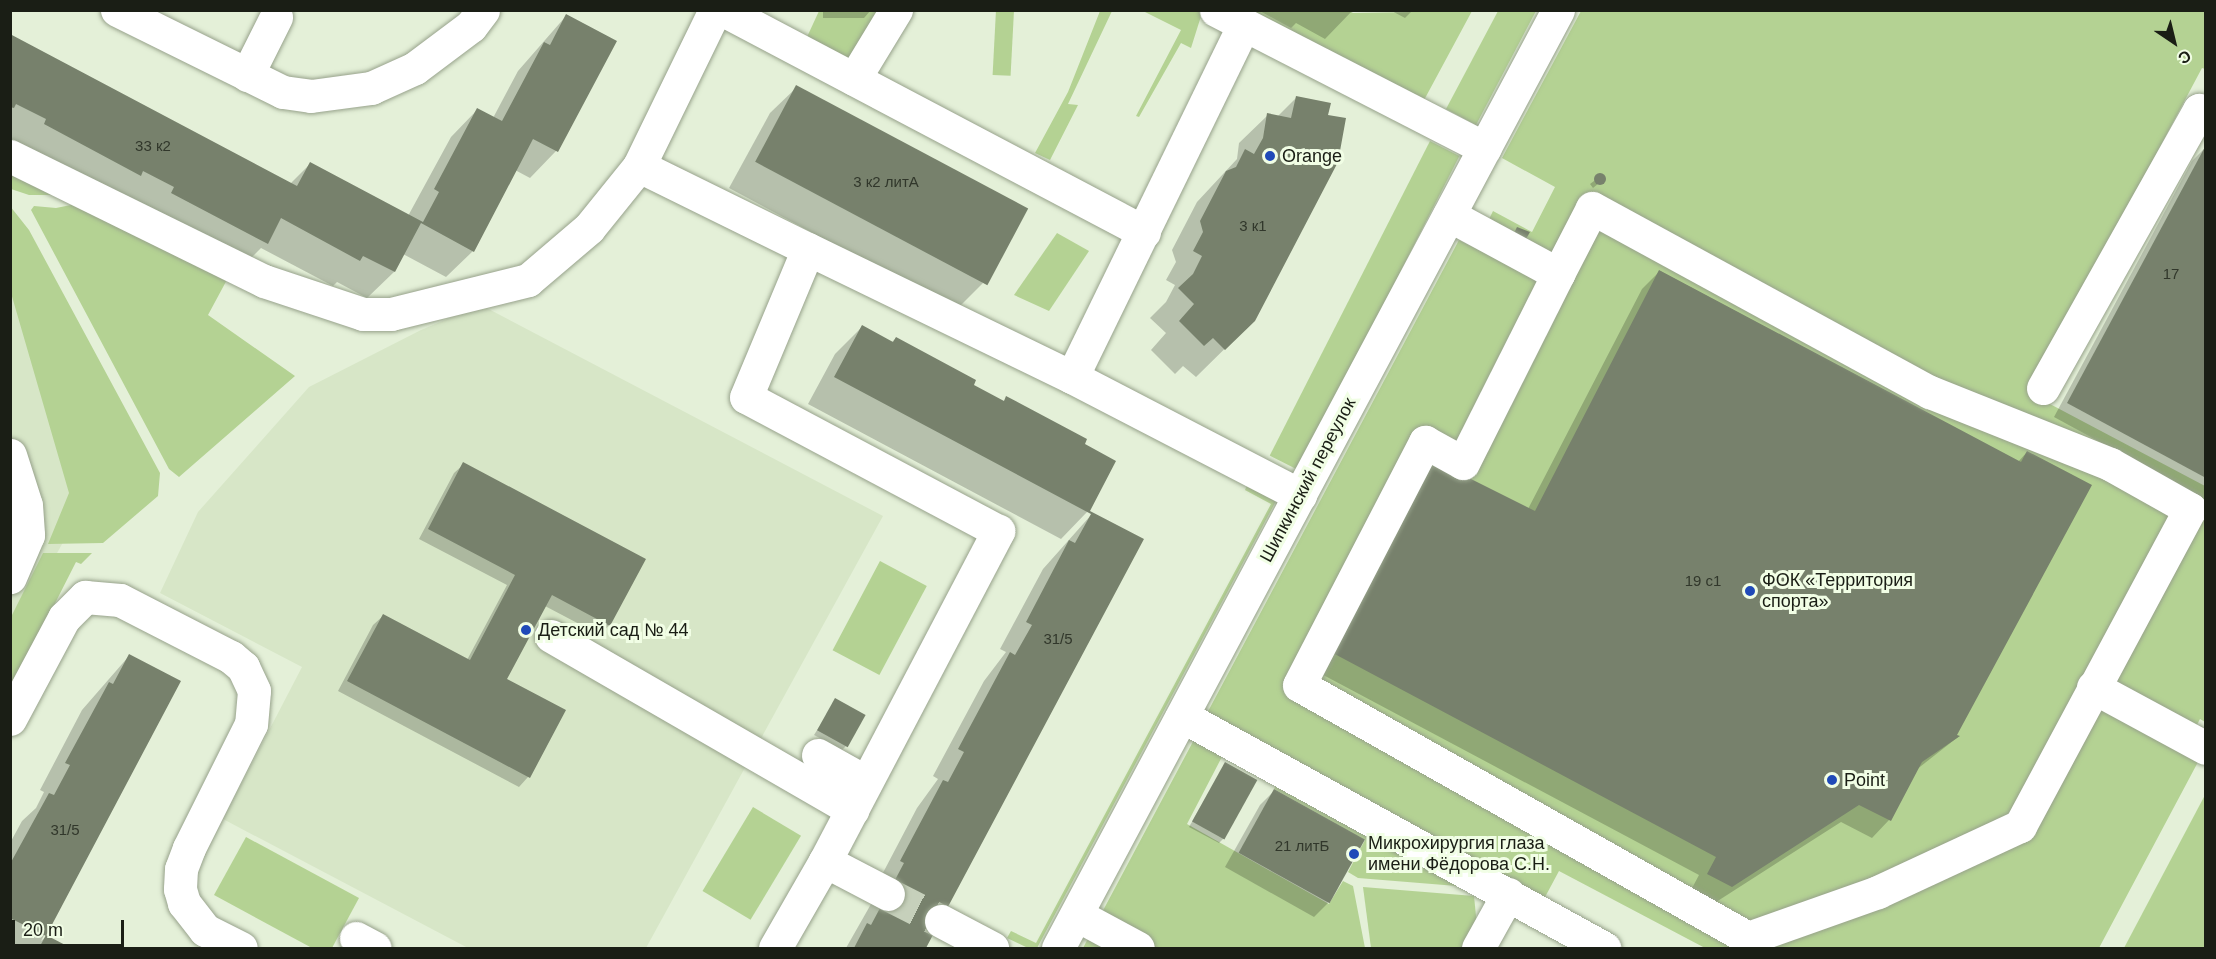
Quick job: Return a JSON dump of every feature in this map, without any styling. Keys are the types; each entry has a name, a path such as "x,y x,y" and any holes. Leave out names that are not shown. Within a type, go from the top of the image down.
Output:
{"street":[{"path":"117,10 283,92 311,96 370,88 415,68 471,26 483,10"},
{"path":"10,156 264,281 334,307 382,314 528,280 589,228 639,166 715,10"},
{"path":"723,10 1144,232"},
{"path":"854,79 896,10"},
{"name":"Шипкинский переулок","path":"1058,948 1558,10"},
{"path":"247,75 276,17"},
{"path":"1072,377 1144,232 1230,18 1485,148"},
{"path":"2043,388 2199,110 2205,114"},
{"path":"639,166 1072,377 1300,495"},
{"path":"1592,208 1930,392 2110,464 2190,509 2020,825 1878,892 1748,938 1299,685 1425,442 1463,463 1558,274 1592,208"},
{"path":"1449,214 1558,274"},
{"path":"775,948 825,861 998,531 746,397 808,249"},
{"path":"10,455 28,522 25,548 10,577"},
{"path":"10,719 64,618 85,597 120,600 231,657 243,667 254,691 251,724 189,848 181,869 180,889 184,903 205,930 241,948"},
{"path":"551,636 859,796"},
{"path":"2093,687 2205,748"},
{"path":"1182,716 1604,948"},
{"path":"818,755 859,796"},
{"path":"825,861 888,894"},
{"path":"1478,948 1508,894"},
{"path":"1077,915 1138,948"},
{"path":"940,921 992,948"}],"shaded area":[{"path":"10,265 84,504 11,637 10,637"},
{"name":"Детский сад № 44","path":"481,305 883,516 646,948 468,948 223,819 302,667 160,593 198,512 309,387 421,330"}],"green space":[{"path":"996,10 1014,11 1011,76 993,75"},
{"path":"1197,10 1202,13 1191,48 1181,43 1139,117 1136,116 1181,30 1143,11"},
{"path":"1348,10 1353,13 1472,11 1423,102 1249,11"},
{"path":"819,11 883,11 847,65 807,37"},
{"path":"1100,11 1112,11 1068,104 1078,105 1050,160 1035,153 1068,92"},
{"path":"1498,11 1536,11 1476,125 1446,109"},
{"name":"ФОК «Территория спорта»","path":"1581,11 2205,11 2205,69 2202,68 2029,393 2205,486 2205,722 2200,719 2182,753 2198,762 2099,948 1705,948 1559,871 1544,899 1205,717 1459,240 1475,248 1493,211 1532,232 1555,187 1502,158"},
{"path":"1430,141 1459,156 1299,471 1270,456"},
{"path":"10,166 57,195 29,195 11,189"},
{"path":"76,204 229,276 208,315 295,376 179,477 169,469 31,210 34,206 56,208"},
{"path":"10,206 29,230 160,473 158,496 103,543 48,544 69,493 11,293"},
{"path":"1057,233 1089,251 1049,311 1014,295"},
{"path":"1247,485 1276,501 1037,948 1028,948 1007,938 1011,931 1036,943 1271,504 1245,490"},
{"path":"43,553 92,553 81,564 76,562 11,690 11,617"},
{"path":"880,561 927,586 879,675 833,650"},
{"path":"1196,736 1225,751 1187,824 1329,904 1343,881 1353,886 1365,948 1083,948"},
{"path":"1279,780 1469,887 1358,878 1348,872 1365,840 1274,789"},
{"path":"2205,795 2205,948 2124,948"},
{"path":"753,807 801,836 751,920 703,891"},
{"path":"246,837 359,898 332,948 312,948 214,895"},
{"path":"1363,887 1474,896 1477,926 1465,948 1371,948"}],"building":[{"path":"566,14 617,41 558,152 533,139 474,252 421,223 395,272 363,256 360,261 281,218 268,244 171,193 174,187 143,171 141,176 44,124 46,119 16,104 14,108 10,107 10,34 297,186 310,162 423,222 439,192 434,189 477,108 502,121 544,42 550,45"},
{"path":"796,85 1028,208 987,285 755,162"},
{"path":"1296,96 1331,103 1328,115 1346,118 1338,162 1255,321 1225,350 1213,338 1204,346 1179,321 1194,304 1178,288 1193,274 1202,256 1193,251 1203,232 1200,221 1226,171 1236,167 1245,149 1254,154 1263,138 1267,113 1291,118"},
{"path":"2206,145 2206,478 2067,403"},
{"path":"1600,173 1606,179 1600,185 1594,179"},
{"path":"1517,227 1530,232 1526,239 1514,233"},
{"path":"1659,270 2021,462 2027,451 2092,485 1957,735 1960,736 1922,762 1891,821 1859,805 1732,887 1707,874 1716,857 1329,651 1431,459 1535,511"},
{"path":"862,325 893,342 896,337 976,380 974,385 1004,401 1006,396 1087,439 1085,444 1116,461 1090,511 1144,539 926,948 854,948 867,923 871,925 904,863 900,861 943,780 948,782 964,752 958,749 1010,652 1015,655 1032,625 1026,622 1069,540 1075,543 1091,514 834,377"},
{"path":"463,462 646,559 610,626 552,595 507,679 566,710 530,778 347,681 383,614 470,660 515,575 428,529"},
{"path":"129,654 181,681 46,936 10,918 10,864 49,793 54,795 70,765 65,763 109,682 113,684"},
{"path":"835,698 866,715 848,747 817,730"},
{"path":"1225,762 1257,780 1224,839 1192,821"},
{"path":"1274,789 1365,839 1330,903 1239,853"},
{"path":"46,935 71,948 39,948"}],"tunnel":[{"path":"888,894 941,921"}],"place":[{"name":"Orange","path":"1270,156"},
{"name":"ФОК «Территория спорта»","path":"1750,591"},
{"name":"Детский сад № 44","path":"526,630"},
{"name":"Point","path":"1832,780"},
{"name":"Микрохирургия глаза имени Фёдорова С.Н.","path":"1354,854"}]}
